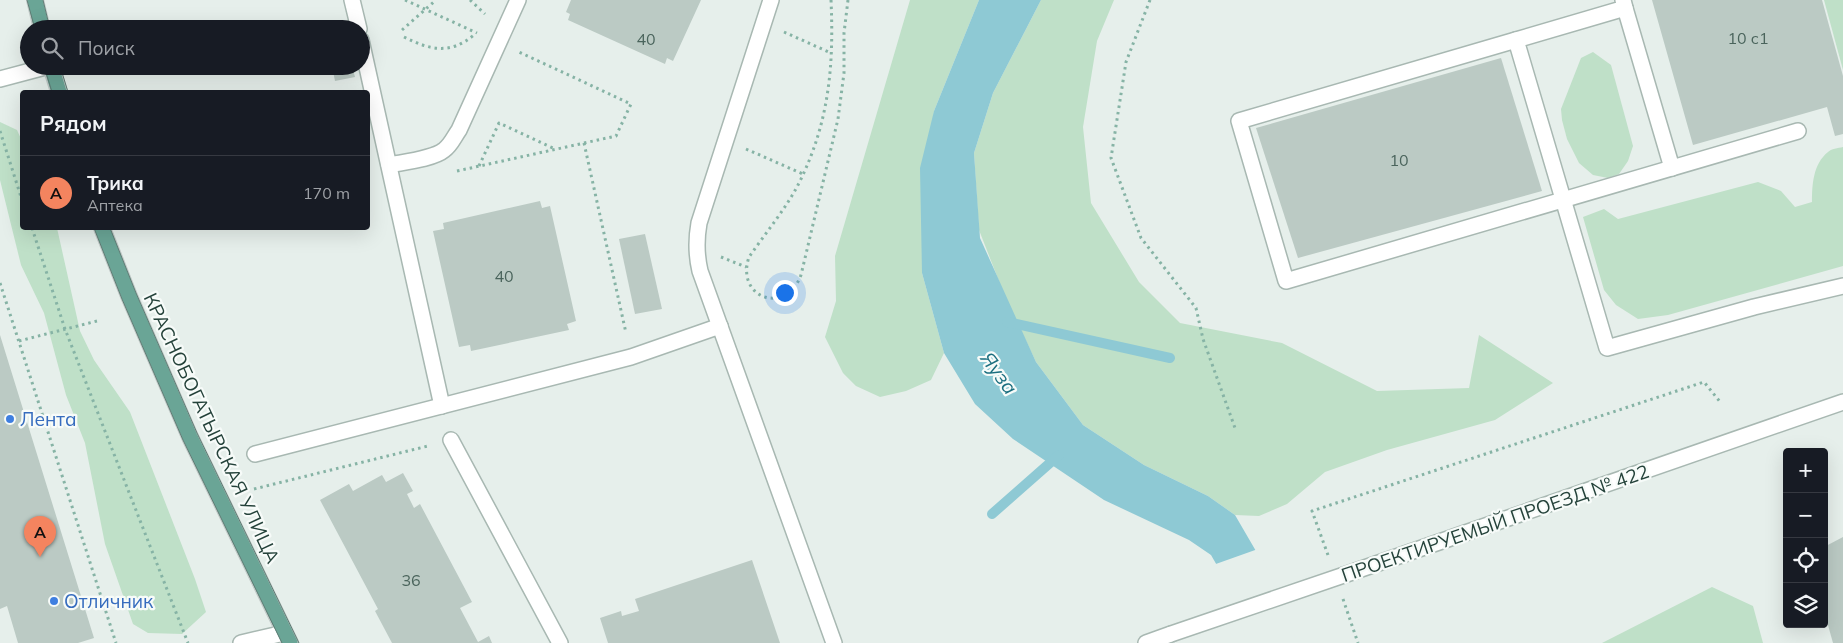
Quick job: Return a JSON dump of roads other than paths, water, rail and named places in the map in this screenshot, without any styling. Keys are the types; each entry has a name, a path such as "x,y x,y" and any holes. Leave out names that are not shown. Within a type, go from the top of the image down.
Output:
{"main road":[{"path":"35,0 40,20"},
{"path":"53,75 58,90"},
{"name":"КРАСНОБОГАТЫРСКАЯ УЛИЦА","path":"103,230 129,296 190,436 287,638"}],"street":[{"path":"352,0 357,20"},
{"path":"389,165 429,156 443,151 450,144 459,130 518,0"},
{"path":"771,0 699,223 696,255 700,271 834,643"},
{"path":"1672,168 1624,4 1516,40 1239,121 1286,281 1563,200 1672,168 1798,131"},
{"path":"1516,40 1607,348 1754,307 1843,286"},
{"path":"0,79 20,74"},
{"path":"369,75 442,406"},
{"path":"256,454 631,357 720,326"},
{"name":"ПРОЕКТИРУЕМЫЙ ПРОЕЗД № 422","path":"1146,643 1843,402"},
{"path":"451,440 560,643"},
{"path":"241,643 287,638"}],"water":[{"name":"Яуза","path":"979,0 1041,0 993,93 974,153 980,238 1036,362 1083,425 1144,465 1208,496 1235,515 1260,558 1234,595 1211,555 1189,540 1104,500 1013,439 975,404 944,353 922,273 920,168 934,111"}],"waterway":[{"path":"1007,322 1170,358"},
{"path":"992,514 1059,455"}],"tram line":[{"path":"27,0 33,20"},
{"path":"43,0 48,20"},
{"path":"47,75 51,90"},
{"path":"63,75 67,90"},
{"path":"95,230 122,299 183,440 282,643"},
{"path":"111,230 197,433 299,643"}],"place":[{"name":"Лента","path":"10,419"},
{"name":"Трика","path":"40,557"},
{"name":"Отличник","path":"54,601"}]}
